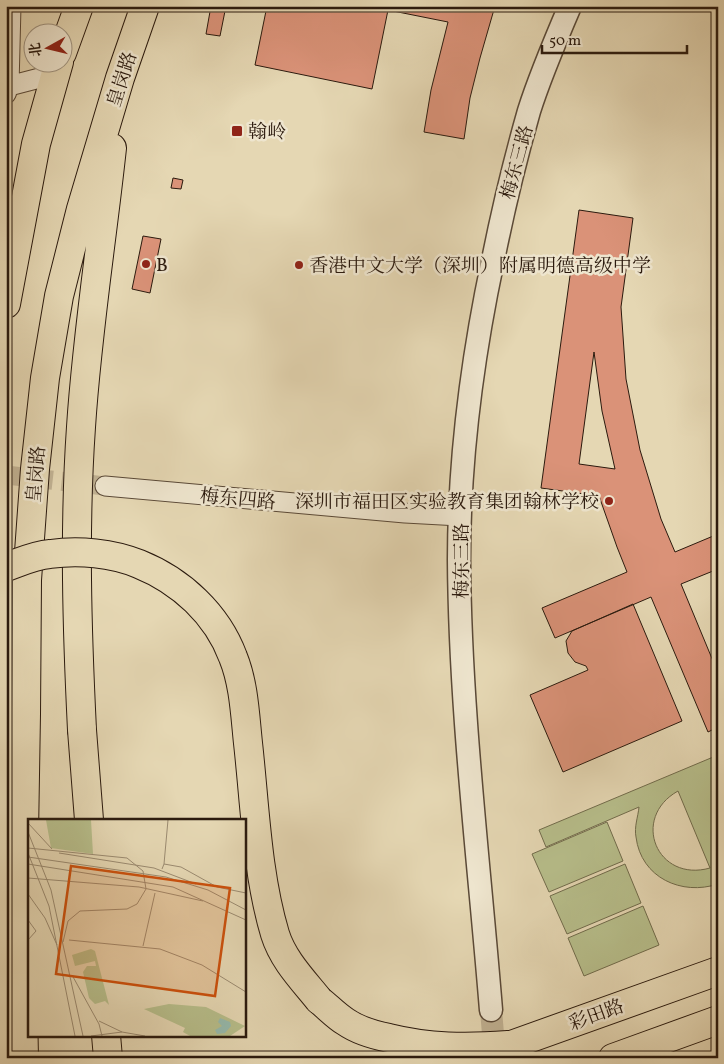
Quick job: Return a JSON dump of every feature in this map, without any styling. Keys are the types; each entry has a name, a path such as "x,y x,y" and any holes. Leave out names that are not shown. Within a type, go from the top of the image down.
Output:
{"main road":[{"path":"72,26 79,6"},
{"name":"皇岗路","path":"24,1058 22,956 26,580 45,378 59,296 81,209 120,78 145,6"},
{"path":"6,304 36,144 56,72"},
{"path":"89,819 82,730 77,599 77,520 81,427 89,332 104,227 120,78"},
{"path":"6,220 36,144"},
{"path":"6,567 27,559 50,554 88,553 125,558 158,571 194,598 216,624 234,657 244,699 262,874 276,937 292,967 319,1000 346,1022 369,1033 429,1046 468,1048 508,1045"},
{"path":"689,981 718,960"},
{"name":"彩田路","path":"475,1058 718,970"},
{"path":"613,1058 718,1020"},
{"path":"106,1036 108,1058"}],"street":[{"path":"11,6 8,90 42,72"},
{"name":"梅东三路","path":"491,1010 462,662 459,562 460,516 468,406 483,308 504,207 530,110 570,6"},
{"name":"梅东四路","path":"105,486 406,514 460,516"}],"green space":[{"path":"718,755 718,884 704,887 678,885 665,880 655,873 639,851 636,826 639,807 546,847 539,830","holes":["678,791 710,868 691,870 676,866 664,857 656,845 653,831 655,817 663,803"]},
{"path":"607,822 623,861 549,892 532,854"},
{"path":"625,864 641,903 567,934 550,896"},
{"path":"643,906 659,945 584,976 568,938"}],"building":[{"path":"211,6 226,6 220,36 206,34"},
{"path":"267,6 495,6 470,98 464,139 424,132 431,90 448,22 388,10 372,89 255,65"},
{"path":"718,37 718,101 715,101"},
{"path":"715,101 718,101 718,158"},
{"path":"173,178 183,180 181,189 171,188"},
{"path":"579,210 633,218 621,307 626,379 640,450 661,519 675,552 718,534 718,583 713,571 681,584 718,673 718,727 708,732 651,597 555,638 542,608 627,572 599,496 541,488","holes":["594,352 602,411 615,469 579,464"]},
{"name":"B","path":"143,236 161,239 150,293 132,289"},
{"path":"633,604 682,721 563,772 530,695 588,670 586,666 575,662 568,653 566,641 572,631"}],"tunnel":[{"path":"6,475 105,486"},
{"path":"491,1010 495,1058"}],"place":[{"name":"翰岭","path":"237,131"},
{"name":"B","path":"146,264"},
{"name":"香港中文大学（深圳）附属明德高级中学","path":"299,265"},
{"name":"深圳市福田区实验教育集团翰林学校","path":"609,501"}]}
